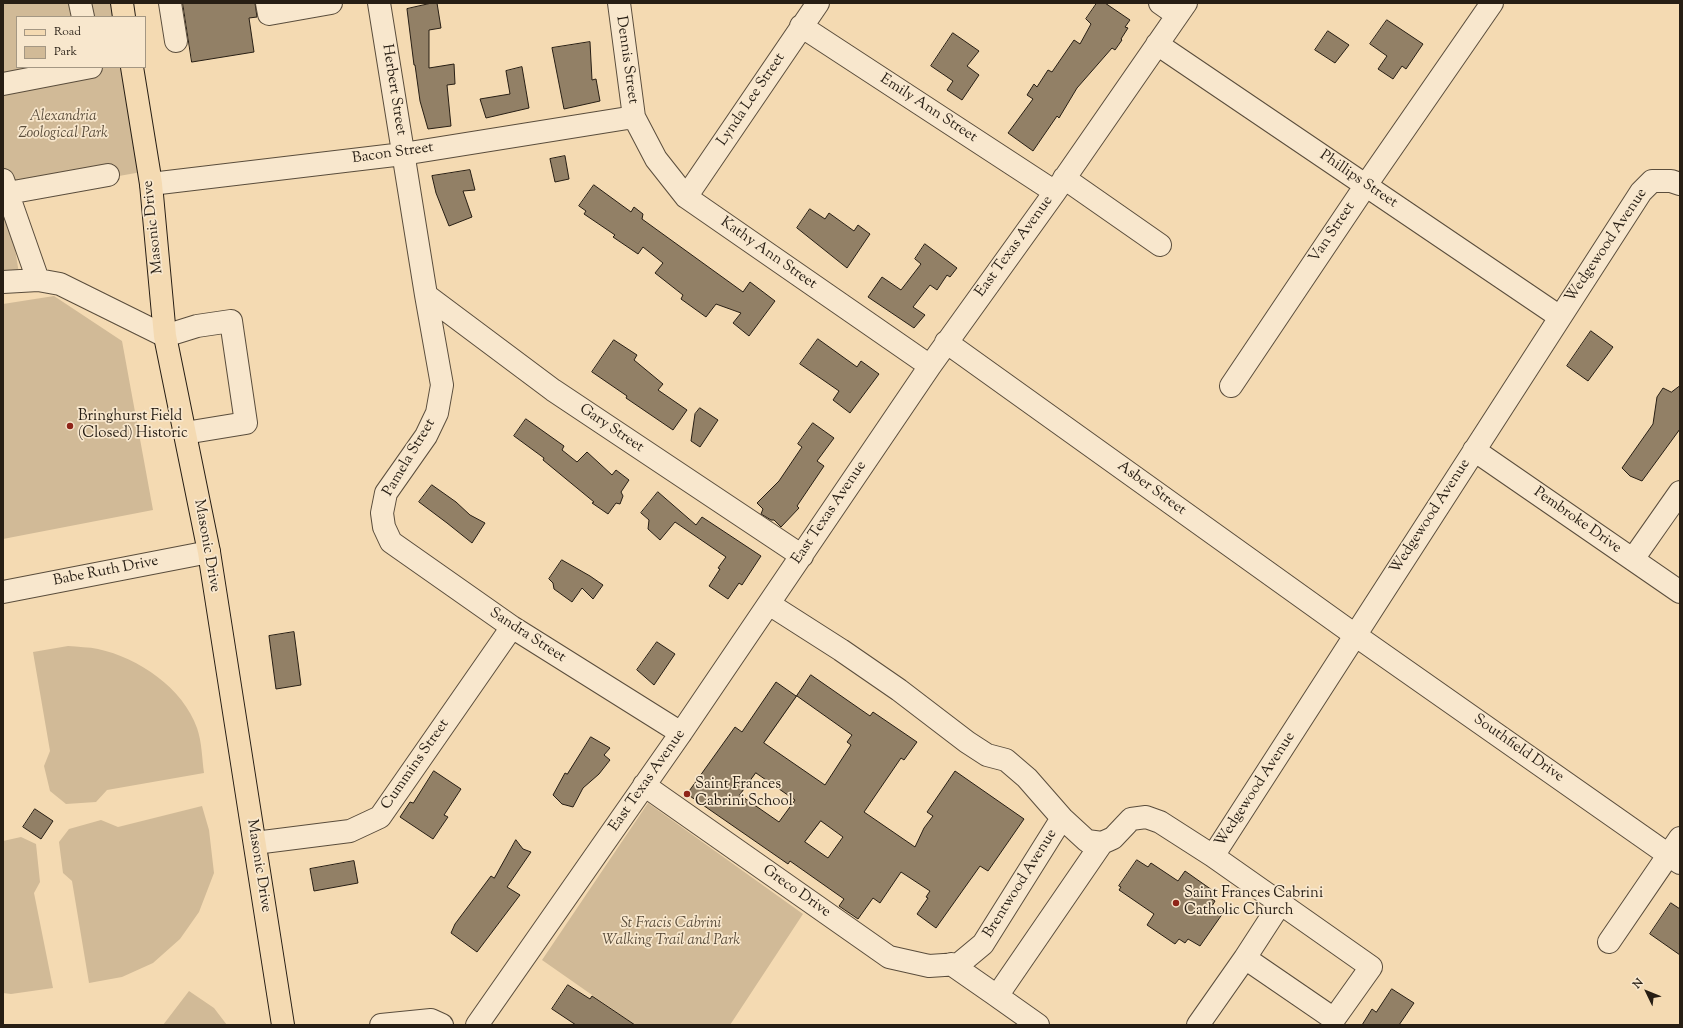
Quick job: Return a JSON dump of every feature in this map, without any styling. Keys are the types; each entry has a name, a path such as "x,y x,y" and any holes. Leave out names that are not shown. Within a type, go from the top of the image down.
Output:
{"main road":[{"path":"122,3 124,16"},
{"name":"Masonic Drive","path":"132,68 150,184 165,336 209,552 283,1025"}],"street":[{"path":"80,3 83,16"},
{"path":"170,3 176,41"},
{"path":"267,3 269,14 331,3"},
{"name":"Herbert Street","path":"379,3 426,295"},
{"name":"Dennis Street","path":"618,3 634,116"},
{"name":"Lynda Lee Street","path":"686,197 818,3"},
{"name":"Van Street","path":"1231,386 1366,185 1492,3"},
{"name":"East Texas Avenue","path":"478,1025 681,733 946,342 1059,185 1157,44 1174,7"},
{"name":"Emily Ann Street","path":"802,26 1059,185"},
{"name":"Phillips Street","path":"1157,44 1560,317"},
{"path":"3,84 86,68"},
{"name":"Bacon Street","path":"150,184 403,154 634,116"},
{"name":"Kathy Ann Street","path":"634,116 656,159 686,197 930,366"},
{"path":"38,280 11,223 6,187 108,175"},
{"name":"Wedgewood Avenue","path":"1213,856 1640,192 1652,181 1671,181 1680,184"},
{"path":"1059,185 1160,245"},
{"path":"3,282 38,280 60,284 165,336 197,326 231,321 246,423 185,433"},
{"name":"Pamela Street","path":"384,527 382,513 386,493 426,436 437,413 442,385 426,295"},
{"name":"Gary Street","path":"426,295 552,390 802,556"},
{"name":"Asber Street","path":"946,342 1355,635"},
{"name":"Pembroke Drive","path":"1474,450 1680,592"},
{"path":"1633,559 1680,492"},
{"name":"Sandra Street","path":"384,527 391,542 512,627 681,733"},
{"name":"Babe Ruth Drive","path":"3,592 209,552"},
{"path":"769,604 841,650 899,690 967,742 987,755 1006,760 1027,778 1062,818 1087,841 1102,843"},
{"name":"Cummins Street","path":"255,843 350,831 380,817 512,627"},
{"name":"Southfield Drive","path":"1355,635 1676,852"},
{"name":"Greco Drive","path":"644,786 889,958 930,966 955,964"},
{"path":"996,996 1102,843 1113,838 1131,819 1146,816 1160,822 1213,856 1371,967 1334,1019 1245,958"},
{"name":"Brentwood Avenue","path":"955,964 983,944 1062,818"},
{"path":"1609,942 1676,852"},
{"path":"1198,1025 1245,958 1280,904"},
{"path":"955,964 996,996 1038,1025"},
{"path":"381,1025 431,1020 442,1025"}],"green space":[{"name":"Alexandria Zoological Park","path":"3,3 118,3 120,16 16,16 16,68 129,68 147,171 7,196 19,274 3,277"},
{"name":"Bringhurst Field (Closed) Historic","path":"54,296 122,341 153,510 3,539 3,304"},
{"path":"68,646 87,647 113,653 144,667 170,688 190,713 199,733 204,773 107,790 96,802 66,804 50,791 44,766 50,751 33,652"},
{"name":"St Fracis Cabrini Walking Trail and Park","path":"648,803 803,914 730,1025 635,1025 542,960"},
{"path":"202,806 209,830 214,873 199,912 180,939 153,963 122,977 89,983 72,881 63,873 59,842 69,829 101,820 118,827"},
{"path":"21,837 36,844 40,882 34,893 53,988 11,994 3,993 3,841"},
{"path":"189,991 214,1008 227,1025 163,1025"}],"building":[{"path":"183,3 255,3 257,17 249,18 254,52 192,62"},
{"path":"437,3 441,28 429,30 429,68 454,64 455,84 447,85 451,126 428,129 420,101 407,9"},
{"path":"1097,3 1105,3 1130,20 1125,27 1128,28 1115,50 1112,48 1077,88 1059,118 1057,116 1033,151 1008,133 1033,99 1027,95 1034,84 1037,87 1048,70 1052,72 1074,40 1080,44 1091,24 1086,19"},
{"path":"1387,20 1423,44 1406,69 1402,66 1393,79 1378,69 1387,56 1370,44"},
{"path":"1328,31 1349,45 1335,63 1315,50"},
{"path":"953,33 979,51 967,66 979,75 962,100 947,90 953,81 931,66"},
{"path":"590,42 592,80 596,79 600,101 564,109 552,48"},
{"path":"522,67 529,108 486,118 480,99 510,94 506,71"},
{"path":"565,156 569,179 555,182 550,159"},
{"path":"470,170 475,190 463,191 472,217 449,226 436,193 432,176"},
{"path":"594,185 631,212 634,207 643,214 642,219 743,292 750,282 775,301 749,336 733,323 741,313 716,304 706,317 681,299 683,295 655,273 663,263 643,247 638,254 613,237 615,235 584,214 586,211 579,206"},
{"path":"810,209 825,219 829,213 854,231 858,225 870,234 847,268 797,228"},
{"path":"925,244 957,268 950,277 947,275 937,290 930,285 913,307 925,315 914,328 868,297 882,277 901,290 921,264 915,259"},
{"path":"1591,331 1613,347 1588,381 1567,366"},
{"path":"818,339 857,367 861,361 879,374 850,413 833,400 839,391 800,364"},
{"path":"614,340 637,355 634,360 663,384 658,390 687,410 673,430 626,398 627,396 592,372"},
{"path":"1680,386 1680,429 1642,481 1630,476 1622,468 1653,424 1657,397 1663,388 1671,392"},
{"path":"700,408 718,420 700,447 691,441 695,414"},
{"path":"526,419 564,446 562,450 577,462 587,452 612,475 616,470 629,480 621,492 623,496 620,504 616,503 608,514 592,503 594,502 543,460 544,458 514,436"},
{"path":"813,423 834,438 817,461 824,466 797,506 799,508 781,527 774,520 771,520 761,514 763,509 757,503 779,481 802,447 798,444"},
{"path":"432,485 456,502 470,515 485,523 472,543 419,502"},
{"path":"658,492 696,525 702,517 761,556 742,585 739,583 728,599 709,586 720,569 718,568 726,557 675,522 660,540 648,529 649,520 641,513"},
{"path":"562,560 603,585 593,599 582,588 572,602 554,589 553,583 549,579"},
{"path":"294,632 301,685 276,689 269,636"},
{"path":"657,642 675,654 654,685 637,670"},
{"path":"811,675 870,716 873,712 917,742 904,760 901,758 864,812 915,847 924,828 933,816 927,812 955,771 1024,819 988,871 980,866 936,928 917,914 928,898 926,897 930,891 901,872 880,903 873,898 858,919 839,906 844,899 790,861 788,864 687,794 735,727 742,732 776,682 796,696","holes":["797,696 852,735 847,742 851,745 825,785 764,743","756,773 795,800 779,822 740,795","821,821 843,837 828,858 805,842"]},
{"path":"591,737 610,748 604,755 610,760 599,774 583,788 573,807 562,804 553,795 565,773 567,774"},
{"path":"434,771 461,789 444,815 448,817 433,839 400,817 410,802 413,803"},
{"path":"35,809 53,821 41,839 23,827"},
{"path":"516,840 523,849 531,852 507,887 520,895 477,952 451,933 455,924 491,876 494,878"},
{"name":"Saint Frances Cabrini Catholic Church","path":"1137,860 1148,867 1151,863 1178,881 1185,871 1212,890 1207,896 1215,901 1212,906 1223,913 1200,946 1188,939 1185,943 1179,939 1175,944 1147,925 1154,914 1119,890 1121,887 1119,886"},
{"path":"354,861 358,883 314,891 310,869"},
{"path":"1671,903 1680,909 1680,955 1650,934"},
{"path":"568,985 590,999 592,996 635,1025 576,1025 552,1009"},
{"path":"1392,989 1414,1003 1399,1025 1362,1025 1372,1009 1376,1012"}],"place":[{"name":"Bringhurst Field (Closed) Historic","path":"70,426"},
{"name":"Saint Frances Cabrini School","path":"687,794"},
{"name":"Saint Frances Cabrini Catholic Church","path":"1176,903"}]}
